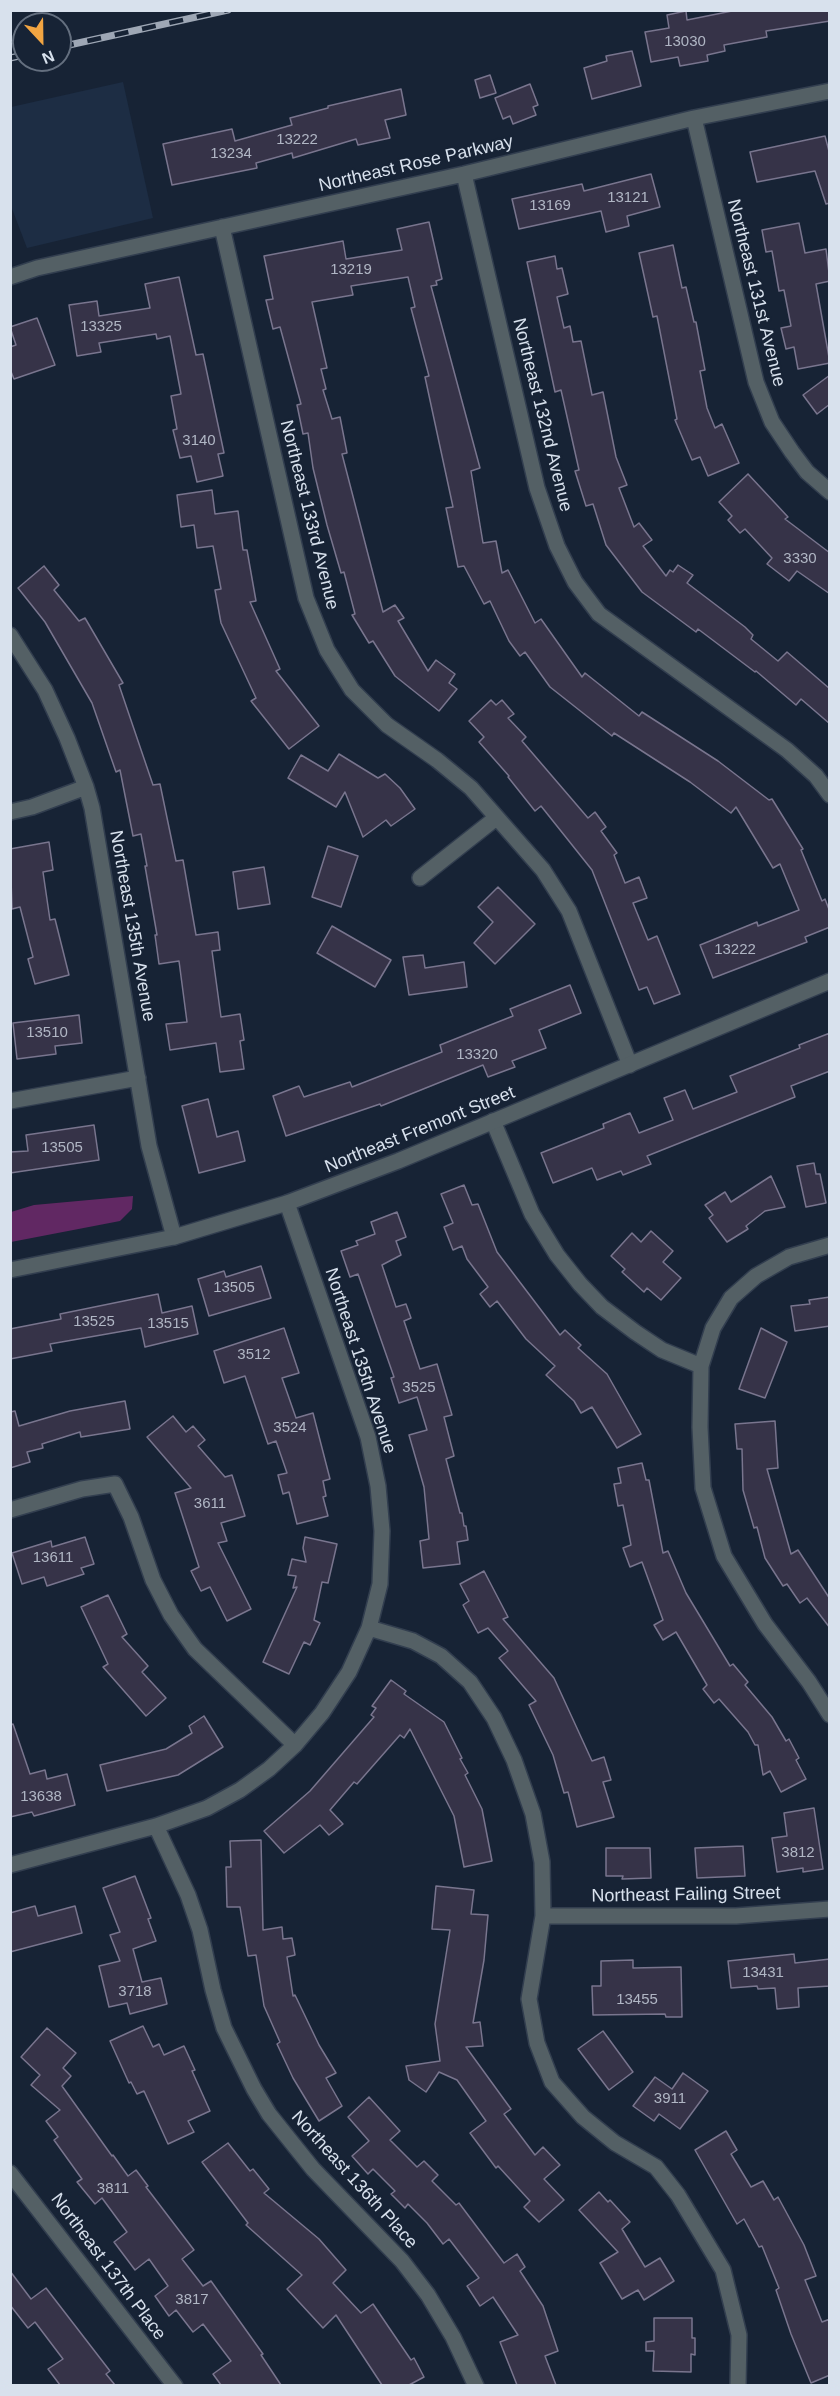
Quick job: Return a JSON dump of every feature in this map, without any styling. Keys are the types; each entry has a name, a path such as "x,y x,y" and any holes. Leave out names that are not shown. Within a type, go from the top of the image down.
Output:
{"street":[{"name":"Northeast Rose Parkway","path":"10,277 37,268 464,174 693,118 830,91"},
{"name":"Northeast 131st Avenue","path":"693,118 756,382 772,422 792,452 807,472 830,492"},
{"name":"Northeast 132nd Avenue","path":"464,174 537,488 557,546 575,582 599,614 787,750 816,776 830,795"},
{"name":"Northeast 133rd Avenue","path":"222,227 306,598 327,650 352,690 387,725 437,760 462,781 543,870 569,911 630,1065"},
{"name":"Northeast 135th Avenue","path":"10,635 45,690 68,738 87,787 148,1146 174,1237"},
{"path":"10,812 32,807 87,787"},
{"path":"420,878 496,818"},
{"name":"Northeast Fremont Street","path":"10,1270 174,1237 287,1203 388,1165 830,981"},
{"path":"10,1101 138,1078"},
{"path":"493,1121 532,1214 557,1255 580,1284 602,1307 635,1332 662,1350 701,1366"},
{"name":"Northeast 135th Avenue","path":"10,1865 156,1826 207,1808 240,1790 269,1769 295,1745 322,1713 349,1672 369,1628 380,1584 382,1531 378,1486 368,1437 287,1203"},
{"path":"830,1245 789,1257 756,1276 731,1298 713,1328 701,1366 700,1427 703,1488 724,1556 765,1624 830,1714"},
{"path":"10,1510 82,1489 115,1484 131,1517 153,1580 171,1615 195,1648 295,1745"},
{"path":"369,1628 413,1641 441,1656 470,1682 494,1718 514,1760 533,1814 542,1862 543,1916 529,1999 537,2043 552,2082 583,2117 615,2143 656,2167 678,2195 723,2270 739,2336 738,2385"},
{"name":"Northeast 136th Place","path":"156,1826 189,1895 224,2028 254,2089 269,2115 313,2169 402,2261 428,2295 453,2337 476,2385"},
{"name":"Northeast Failing Street","path":"543,1916 736,1916 830,1909"},
{"name":"Northeast 137th Place","path":"10,2173 175,2385"}],"shaded area":[{"path":"123,82 153,218 27,248 11,206 11,107"},
{"path":"133,1196 132,1209 120,1221 11,1242 11,1212 34,1205"}],"building":[{"path":"737,10 830,10 830,21 766,31 767,37 724,45 725,51 707,55 708,61 680,66 678,57 651,62 645,32 669,28 667,15 686,11 687,20"},
{"path":"632,51 641,86 592,99 584,68 607,61 606,56"},
{"path":"490,75 496,93 480,98 475,80"},
{"path":"530,84 538,105 533,107 536,115 513,124 510,116 503,119 495,98"},
{"path":"401,89 406,115 385,120 390,138 358,145 356,139 293,158 292,153 256,163 257,168 172,185 163,144 232,129 235,141 292,125 290,118 328,108 328,106"},
{"path":"825,136 830,155 830,203 826,204 815,171 757,182 750,152"},
{"path":"651,174 660,207 627,216 629,226 606,232 601,211 519,229 512,199 582,184 584,191"},
{"path":"429,222 442,279 436,281 437,285 431,286 480,468 471,471 483,543 496,541 502,573 508,570 535,623 541,619 582,677 585,673 639,716 642,712 718,761 769,800 772,799 803,849 801,850 822,901 825,899 830,912 830,927 805,937 807,942 713,978 700,945 757,922 758,926 799,910 780,864 773,868 736,807 731,813 690,782 614,733 612,736 550,687 525,652 520,656 509,641 490,601 484,604 464,566 458,567 446,508 453,507 425,377 429,376 411,308 415,307 408,277 351,286 353,295 312,302 327,368 321,369 326,389 323,390 332,419 340,417 347,453 342,454 383,612 395,605 404,618 398,621 428,671 436,660 455,674 449,683 457,689 439,711 395,676 373,641 369,643 352,615 355,614 344,572 341,573 313,468 308,433 303,434 297,405 301,404 280,327 273,329 266,300 273,299 264,256 343,241 346,259 402,250 397,229"},
{"path":"799,223 805,253 826,249 830,281 816,284 830,363 798,369 794,347 786,349 781,328 791,326 784,290 779,291 772,251 766,252 762,230"},
{"path":"673,245 682,288 686,287 694,322 696,322 705,370 700,371 707,408 715,428 722,424 739,463 708,476 700,457 692,460 675,420 677,419 657,316 653,317 639,253"},
{"path":"555,256 557,269 562,268 568,294 557,297 564,328 570,326 573,342 581,341 592,395 603,392 616,457 627,485 619,488 634,527 639,523 652,540 643,546 666,576 678,565 693,575 687,583 745,627 753,635 751,639 778,661 787,652 830,689 830,724 801,699 796,705 756,671 698,629 696,632 642,592 606,545 593,504 586,506 575,471 579,470 561,390 555,392 527,262"},
{"path":"179,277 196,355 203,354 224,453 218,454 223,476 197,482 191,456 180,458 173,430 177,429 171,396 181,394 170,336 157,339 156,334 99,343 101,352 77,356 69,305 97,301 99,316 150,308 145,284"},
{"path":"37,318 55,365 14,379 10,369 10,347 16,345 10,327"},
{"path":"830,375 830,404 817,414 803,395"},
{"path":"748,474 788,517 785,519 830,553 830,594 797,571 789,581 767,564 772,558 745,529 740,533 728,520 732,516 719,502"},
{"path":"212,490 215,514 238,511 243,550 247,550 256,601 250,602 280,669 276,671 319,726 289,749 251,701 256,698 221,623 215,590 221,589 213,546 197,548 194,525 181,527 177,495"},
{"path":"44,566 59,585 54,590 79,621 85,618 123,683 119,685 153,785 160,784 176,861 183,860 196,935 218,932 220,950 212,951 221,1017 240,1014 244,1040 240,1041 244,1069 220,1072 216,1043 170,1050 166,1024 187,1022 179,961 159,964 155,935 157,935 141,834 133,836 120,770 116,772 92,703 45,622 18,588"},
{"path":"491,700 496,705 502,700 514,714 508,718 526,737 522,741 588,818 595,812 606,827 601,831 617,853 614,855 625,883 639,877 647,898 633,903 648,940 657,936 680,994 654,1004 647,987 639,990 592,870 541,806 535,811 509,776 479,742 484,737 469,721"},
{"path":"339,754 378,778 385,774 400,788 415,809 391,826 386,820 363,837 345,792 336,807 288,778 301,755 328,771"},
{"path":"49,842 53,870 43,872 50,920 55,919 69,975 35,984 28,959 33,957 20,907 12,909 10,849"},
{"path":"328,846 358,856 341,907 312,897"},
{"path":"264,867 270,904 238,909 233,872"},
{"path":"498,887 535,924 495,964 474,943 493,922 478,907"},
{"path":"332,926 391,960 375,987 317,953"},
{"path":"423,955 425,968 464,962 467,987 409,995 403,957"},
{"path":"570,985 581,1013 539,1030 546,1048 512,1061 515,1067 488,1077 483,1065 381,1106 380,1104 286,1136 273,1096 299,1086 304,1097 350,1082 352,1087 442,1052 440,1045 513,1016 510,1009"},
{"path":"79,1015 82,1043 55,1046 56,1054 17,1059 13,1023"},
{"path":"830,1033 830,1071 791,1086 795,1097 647,1156 651,1164 623,1175 621,1171 597,1180 592,1168 553,1183 541,1153 604,1128 603,1124 630,1113 639,1133 673,1120 664,1098 685,1090 693,1109 737,1092 730,1076 800,1048 799,1045"},
{"path":"208,1099 217,1137 238,1131 245,1161 199,1173 182,1106"},
{"path":"94,1125 99,1160 10,1173 10,1152 28,1151 26,1135"},
{"path":"814,1163 816,1174 820,1174 826,1203 806,1207 797,1166"},
{"path":"771,1176 785,1207 765,1211 746,1226 748,1229 727,1242 709,1218 713,1215 705,1205 725,1192 731,1202"},
{"path":"464,1185 472,1205 478,1204 497,1252 560,1335 565,1330 581,1345 578,1348 607,1374 641,1434 617,1448 592,1407 581,1413 574,1401 546,1375 555,1366 526,1339 497,1301 490,1307 480,1294 488,1287 467,1259 462,1246 453,1250 444,1227 453,1223 441,1194"},
{"path":"397,1212 406,1237 396,1241 401,1255 382,1265 396,1307 406,1304 411,1318 404,1321 420,1369 437,1364 452,1415 444,1417 454,1456 446,1459 468,1540 457,1542 460,1564 423,1568 420,1541 429,1539 424,1487 409,1435 427,1430 417,1397 399,1403 391,1378 394,1377 358,1274 350,1277 341,1251 358,1245 356,1241 375,1234 371,1222"},
{"path":"651,1231 673,1251 663,1262 681,1278 661,1300 647,1288 644,1292 622,1272 625,1269 611,1256 632,1233 641,1242"},
{"path":"261,1266 271,1298 209,1316 198,1279 224,1271 226,1277"},
{"path":"158,1294 162,1313 192,1306 198,1334 145,1347 141,1328 50,1344 52,1351 10,1359 10,1329 61,1319 60,1314"},
{"path":"830,1297 830,1326 795,1331 791,1306 810,1304 809,1300"},
{"path":"284,1328 299,1373 282,1378 296,1418 313,1413 330,1479 323,1481 326,1496 323,1497 328,1516 297,1524 289,1492 283,1494 278,1475 287,1473 276,1441 268,1444 245,1376 224,1383 214,1351"},
{"path":"761,1328 787,1342 765,1398 739,1389"},
{"path":"125,1401 130,1429 81,1437 80,1432 42,1444 43,1448 27,1452 30,1462 10,1468 10,1412 15,1411 19,1426 70,1411"},
{"path":"173,1416 186,1432 193,1426 205,1440 198,1446 225,1477 232,1475 245,1516 221,1523 227,1541 218,1543 251,1609 227,1621 210,1587 201,1591 191,1571 199,1567 175,1493 191,1488 147,1437"},
{"path":"775,1421 778,1468 767,1469 791,1554 798,1550 830,1599 830,1628 807,1598 800,1603 787,1584 783,1586 765,1558 757,1527 754,1528 743,1490 742,1449 737,1449 735,1424"},
{"path":"642,1463 646,1480 649,1480 663,1553 668,1551 686,1593 730,1666 733,1664 748,1682 745,1685 772,1717 786,1741 789,1739 799,1758 796,1760 806,1779 781,1792 770,1771 763,1775 758,1745 755,1745 748,1732 719,1699 714,1703 703,1689 707,1685 676,1632 663,1640 654,1625 663,1620 642,1562 630,1567 623,1548 631,1545 623,1505 618,1506 614,1484 621,1483 618,1468"},
{"path":"85,1537 94,1564 81,1568 84,1574 47,1586 44,1577 22,1584 12,1553 51,1541 52,1547"},
{"path":"305,1537 337,1544 328,1583 322,1582 314,1620 320,1623 310,1645 304,1642 289,1674 263,1662 297,1587 293,1588 296,1576 288,1575 292,1559 306,1562 303,1548"},
{"path":"484,1571 508,1617 503,1619 554,1678 592,1761 604,1757 611,1780 603,1782 614,1817 577,1827 568,1792 564,1793 553,1755 529,1705 536,1701 499,1658 508,1651 488,1628 478,1633 463,1605 469,1601 460,1584"},
{"path":"108,1595 127,1634 122,1637 148,1666 142,1672 166,1698 146,1716 103,1667 108,1664 81,1607"},
{"path":"391,1680 406,1691 404,1694 444,1722 462,1758 460,1759 468,1773 465,1775 482,1809 492,1861 464,1867 454,1816 410,1729 404,1738 400,1735 357,1784 354,1782 330,1810 343,1824 329,1835 320,1825 284,1853 264,1831 310,1791 374,1717 371,1715 376,1708 372,1706"},
{"path":"204,1716 223,1747 178,1775 107,1791 100,1765 166,1749 192,1733 189,1726"},
{"path":"13,1724 30,1774 45,1770 47,1779 67,1774 75,1805 34,1816 32,1812 10,1817 10,1725"},
{"path":"814,1808 823,1869 803,1872 803,1868 777,1872 772,1838 787,1836 784,1813"},
{"path":"261,1840 263,1930 282,1927 283,1939 292,1938 295,1955 287,1957 293,1996 295,1995 319,2045 336,2073 326,2078 342,2106 319,2121 293,2078 277,2044 280,2042 264,2006 256,1955 248,1956 240,1907 227,1907 226,1867 231,1867 230,1841"},
{"path":"743,1846 745,1876 697,1878 695,1848"},
{"path":"606,1848 650,1848 651,1878 622,1879 623,1876 606,1876"},
{"path":"135,1876 151,1918 148,1919 156,1941 133,1949 142,1982 161,1978 167,2004 130,2014 127,2003 109,2007 99,1966 120,1961 110,1935 120,1932 103,1888"},
{"path":"436,1886 474,1890 471,1914 488,1915 484,1960 473,2023 480,2022 483,2046 466,2047 511,2109 504,2114 535,2155 543,2147 560,2165 544,2179 564,2200 539,2222 524,2207 530,2201 498,2166 496,2168 470,2133 486,2121 457,2080 439,2072 426,2092 409,2080 406,2066 440,2061 435,2024 450,1930 432,1929"},
{"path":"35,1906 38,1916 75,1906 82,1933 10,1952 10,1913"},
{"path":"794,1954 795,1963 830,1959 830,1986 798,1988 799,2007 777,2009 775,1988 758,1989 757,1986 731,1988 728,1961"},
{"path":"633,1960 633,1968 681,1967 682,2017 666,2017 665,2014 593,2015 592,1986 601,1986 601,1961"},
{"path":"143,2026 153,2047 159,2044 164,2055 184,2046 195,2070 192,2071 210,2111 188,2121 194,2132 168,2144 144,2091 137,2094 131,2082 129,2083 110,2041"},
{"path":"47,2028 76,2053 63,2068 71,2076 62,2086 128,2176 136,2170 148,2186 146,2187 194,2250 182,2259 203,2286 211,2281 263,2354 261,2355 281,2385 221,2385 213,2374 231,2361 203,2324 193,2332 176,2310 169,2316 155,2296 168,2286 149,2259 135,2270 114,2242 127,2232 102,2198 95,2204 77,2182 82,2179 54,2140 58,2137 46,2121 60,2110 31,2085 40,2075 21,2057"},
{"path":"603,2031 633,2072 609,2090 578,2049"},
{"path":"683,2073 708,2091 680,2129 659,2114 654,2121 633,2106 655,2077 672,2089"},
{"path":"369,2097 400,2131 390,2140 417,2167 424,2161 438,2175 432,2181 456,2205 459,2203 504,2263 517,2254 525,2267 520,2271 543,2306 558,2351 545,2356 556,2385 517,2385 500,2342 518,2335 493,2297 480,2306 467,2286 479,2278 449,2239 443,2244 408,2204 405,2208 391,2194 395,2191 373,2169 368,2174 352,2156 369,2141 348,2117"},
{"path":"726,2131 737,2150 731,2154 751,2187 763,2181 774,2200 778,2197 804,2245 816,2276 805,2280 822,2322 830,2319 830,2375 811,2383 791,2334 776,2290 779,2288 762,2246 759,2247 744,2219 737,2224 695,2150"},
{"path":"228,2143 250,2171 253,2169 269,2189 264,2193 319,2239 346,2270 333,2283 361,2313 373,2304 411,2360 414,2358 424,2377 409,2385 382,2385 336,2315 323,2328 287,2289 302,2275 246,2225 248,2223 202,2162"},
{"path":"599,2192 608,2202 610,2200 630,2222 622,2229 645,2267 660,2258 674,2281 644,2300 638,2290 622,2299 600,2263 618,2252 579,2210"},
{"path":"10,2271 31,2299 46,2288 110,2371 106,2374 115,2385 60,2385 48,2369 63,2359 35,2322 28,2328 10,2305"},
{"path":"654,2318 692,2318 695,2355 691,2354 691,2372 653,2371 654,2351 646,2351 646,2342 654,2341"}],"railway":[{"path":"72,44 228,10"}]}
